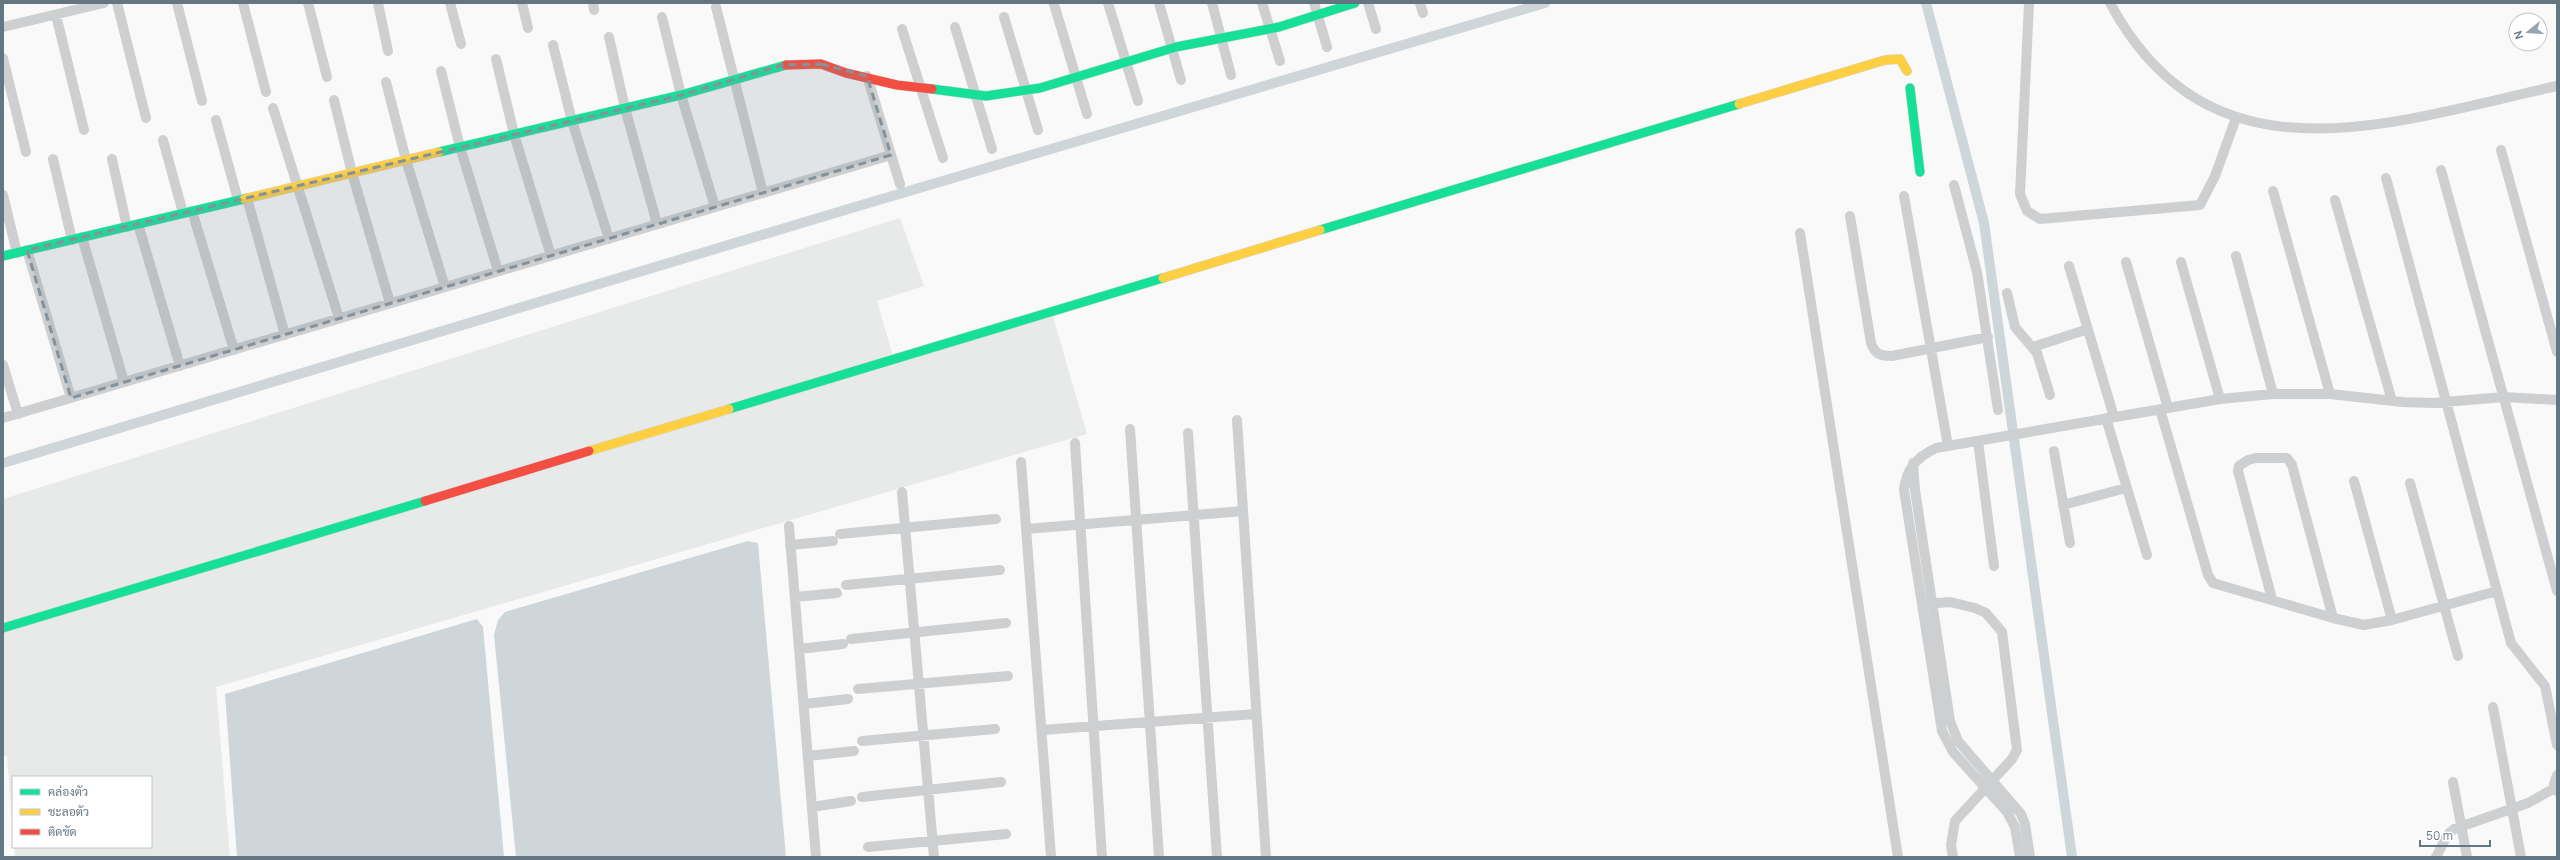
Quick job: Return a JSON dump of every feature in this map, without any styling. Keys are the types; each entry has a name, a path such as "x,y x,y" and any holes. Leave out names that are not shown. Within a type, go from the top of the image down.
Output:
{"street":[{"path":"3,27 104,3"},
{"path":"117,3 146,118"},
{"path":"177,3 202,101"},
{"path":"243,3 266,92"},
{"path":"308,3 327,76"},
{"path":"378,3 388,51"},
{"path":"450,3 461,44"},
{"path":"522,3 528,28"},
{"path":"1108,3 1138,101"},
{"path":"1159,3 1181,80"},
{"path":"1212,3 1231,75"},
{"path":"1262,3 1280,61"},
{"path":"1314,3 1327,47"},
{"path":"3,256 625,108 681,94 732,78 782,65 821,64 846,73 867,76 898,85 976,96 1026,90 1077,79 1172,48 1221,35 1269,29 1355,3"},
{"path":"1368,3 1376,29"},
{"path":"1420,3 1423,13"},
{"path":"2029,3 2020,194 2027,211 2040,219 2200,205 2215,176 2236,118"},
{"path":"2110,3 2124,28 2156,68 2181,89 2236,118 2269,126 2329,130 2419,116 2557,86"},
{"path":"1054,4 1087,114"},
{"path":"716,7 732,78 762,193"},
{"path":"56,15 84,130"},
{"path":"662,17 681,94 715,207"},
{"path":"1004,17 1038,130"},
{"path":"955,27 992,149"},
{"path":"902,29 943,158"},
{"path":"609,37 625,108 657,224"},
{"path":"553,45 572,120 608,239"},
{"path":"3,58 26,152"},
{"path":"496,59 514,134 550,256"},
{"path":"3,628 1885,60 1900,59 1907,71"},
{"path":"441,71 460,147 498,271"},
{"path":"867,76 900,184"},
{"path":"386,82 406,160 445,287"},
{"path":"1910,88 1920,172"},
{"path":"334,100 352,173 390,303"},
{"path":"273,108 339,318"},
{"path":"216,120 243,199 285,334"},
{"path":"163,140 234,350"},
{"path":"2501,150 2557,352"},
{"path":"3,418 892,155"},
{"path":"53,159 124,382"},
{"path":"112,159 127,227"},
{"path":"2441,170 2557,591"},
{"path":"2386,178 2511,643 2545,686 2557,745"},
{"path":"1954,185 1977,272 1998,410"},
{"path":"2273,192 2330,394"},
{"path":"3,195 17,253"},
{"path":"1904,196 1948,446"},
{"path":"2335,200 2392,400"},
{"path":"1850,216 1871,343 1874,351 1882,356 1892,356 1988,337"},
{"path":"138,224 180,366"},
{"path":"1800,233 1898,857"},
{"path":"27,250 71,398"},
{"path":"2236,256 2273,394"},
{"path":"2126,262 2210,580 2221,587 2272,599 2333,618 2364,625 2392,620 2497,591"},
{"path":"2181,262 2220,399"},
{"path":"2069,266 2088,329 2126,488 2147,555"},
{"path":"2007,293 2015,327 2022,338 2033,346 2041,363 2050,395"},
{"path":"2033,346 2088,329"},
{"path":"3,365 18,414"},
{"path":"2020,857 2012,820 1953,752 1942,731 1904,490 1905,477 1914,463 1924,454 1948,446 2164,408 2220,399 2273,394 2330,394 2392,400 2447,401 2504,397 2557,400"},
{"path":"1237,420 1266,857"},
{"path":"1130,429 1159,857"},
{"path":"1188,433 1217,857"},
{"path":"1978,441 1994,566"},
{"path":"1075,443 1102,857"},
{"path":"2054,451 2070,543"},
{"path":"2272,599 2238,471 2239,466 2248,460 2286,458 2292,465 2333,618"},
{"path":"1021,462 1051,857"},
{"path":"1914,463 1915,490 1952,727 1958,741 2021,814 2025,824 2030,857"},
{"path":"2354,481 2392,620"},
{"path":"2410,483 2458,656"},
{"path":"2063,505 2126,488"},
{"path":"902,492 934,857"},
{"path":"1026,529 1243,511"},
{"path":"790,545 905,527 996,519"},
{"path":"789,526 816,857"},
{"path":"846,585 1000,570"},
{"path":"795,596 837,593"},
{"path":"1922,605 1950,602 1976,608 1986,613 2002,632 2017,750 2012,759 1955,821 1951,846 1953,857"},
{"path":"799,649 914,632 1006,623"},
{"path":"858,689 1008,676"},
{"path":"804,704 848,699"},
{"path":"2493,707 2514,809 2521,857"},
{"path":"1042,730 1256,714"},
{"path":"862,741 995,729"},
{"path":"808,756 854,751"},
{"path":"2436,857 2448,834 2462,825 2514,809 2556,789 2554,780 2557,775"},
{"path":"862,797 1001,782"},
{"path":"2453,782 2467,857"},
{"path":"812,807 851,802"},
{"path":"868,847 1006,834"}],"highlighted area":[{"path":"821,64 867,76 891,155 71,398 27,250 681,95 782,65"}],"shaded area":[{"path":"900,218 924,286 877,301 894,360 1052,313 1087,434 216,687 230,857 15,857 14,848 152,848 152,776 12,776 12,818 7,756 3,757 3,499"},
{"path":"748,541 758,543 786,857 516,857 494,635 498,620 505,612"},
{"path":"477,619 483,627 504,857 237,857 225,694"}],"waterway":[{"path":"3,463 855,207 1545,3"},
{"path":"1926,3 1984,223 2072,857"}],"traffic: fast":[{"path":"932,89 986,96 1040,88 1176,47 1279,27 1355,3"},
{"path":"439,152 681,95 786,65"},
{"path":"1910,88 1920,172"},
{"path":"1320,230 1739,104"},
{"path":"3,256 244,199"},
{"path":"729,409 1163,278"},
{"path":"3,628 425,501"}],"traffic: slow":[{"path":"1739,104 1885,60 1900,59 1907,71"},
{"path":"244,199 439,152"},
{"path":"1163,278 1320,230"},
{"path":"589,451 729,409"}],"traffic: jam":[{"path":"786,65 821,64 846,73 897,85 932,89"},
{"path":"425,501 589,451"}]}
